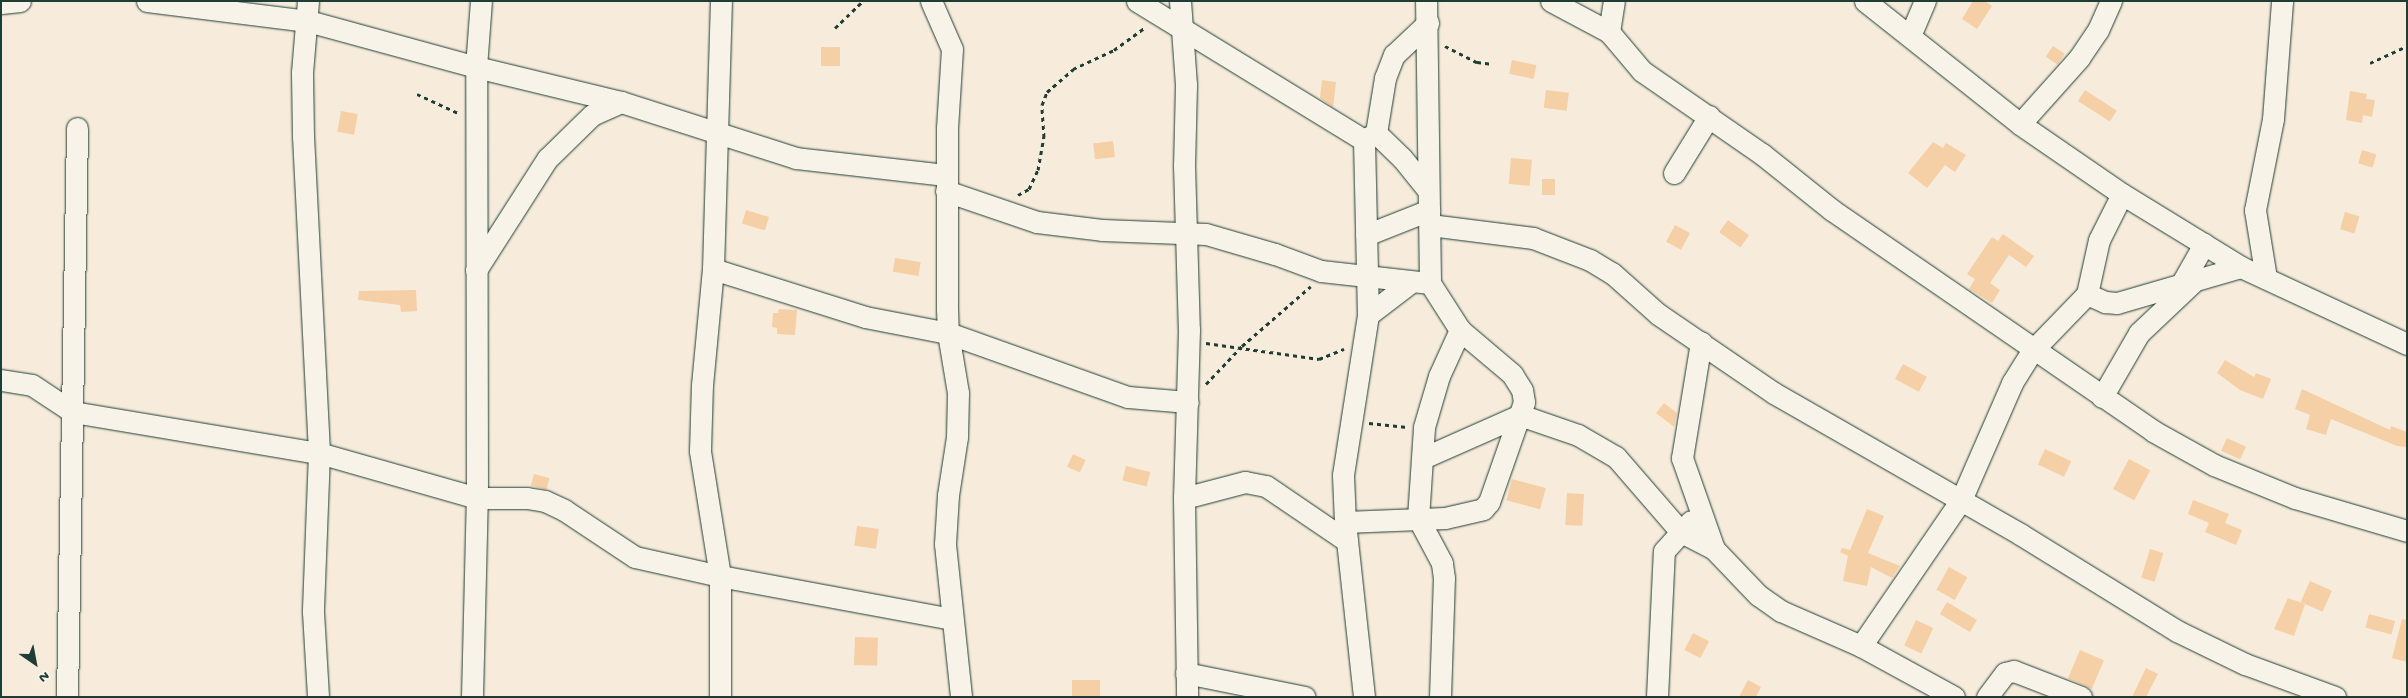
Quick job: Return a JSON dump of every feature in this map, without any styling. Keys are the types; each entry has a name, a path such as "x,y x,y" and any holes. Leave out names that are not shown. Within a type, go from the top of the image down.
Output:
{"street":[{"path":"1,3 20,1"},
{"path":"147,1 308,11 476,68 621,102 718,131 796,158 946,183 998,208 1037,222 1102,230 1206,234 1321,271 1421,282 1460,330 1512,374 1522,390 1524,402 1520,415 1489,502 1483,509 1445,518 1418,518 1346,532 1266,486 1246,482 1184,498"},
{"path":"472,697 477,498 476,68 481,1"},
{"path":"720,697 720,576 700,451 702,385 713,269 721,1"},
{"path":"931,1 952,49 946,183 948,333 958,393 957,437 948,495 945,544 951,619 961,697"},
{"path":"1180,1 1184,29 1188,342 1188,402 1184,498 1187,697"},
{"path":"1421,282 1429,218 1427,189 1428,28 1426,1"},
{"path":"1553,1 1609,32 1642,70 1709,116 1832,210 2032,351 2102,397 2214,465 2296,498 2407,531"},
{"path":"1609,32 1614,1"},
{"path":"1865,1 2020,124 2122,194 2241,267 2407,344"},
{"path":"1910,36 1925,1"},
{"path":"2020,124 2079,58 2098,30 2112,1"},
{"path":"2266,278 2255,210 2273,119 2282,1"},
{"path":"1154,7 1184,29 1370,136 1402,158 1427,189"},
{"path":"308,11 302,73 303,136 319,453 313,612 318,697"},
{"path":"1364,697 1346,532 1343,475 1368,315 1366,235 1370,136 1385,78 1394,55 1428,28"},
{"path":"476,270 547,159 592,115 621,102"},
{"path":"1674,173 1709,116"},
{"path":"67,697 77,128"},
{"path":"1862,646 1961,500 2012,383 2032,351 2087,294 2099,240 2122,194"},
{"path":"1366,235 1429,218 1533,238 1590,260 1612,272 1658,314 1811,416 1961,500 2177,631 2245,664 2335,697"},
{"path":"2102,397 2139,333 2189,281 2204,244"},
{"path":"2087,294 2105,302 2117,303 2241,267"},
{"path":"713,269 865,317 948,333 1128,397 1188,402"},
{"path":"1368,315 1421,282"},
{"path":"1440,697 1444,578 1442,563 1418,518 1424,428 1439,376 1460,330"},
{"path":"1701,342 1682,458 1714,548"},
{"path":"1,380 32,385 73,412 319,453 477,498 527,498 544,502 564,510 635,557 720,576 951,619"},
{"path":"1423,458 1520,415 1578,435 1616,457 1681,532 1714,548 1766,600 1782,611 1862,646 1954,697"},
{"path":"1657,697 1662,560 1669,542 1702,510"},
{"path":"1987,697 2005,673 2014,671 2081,697"},
{"path":"1186,673 1304,697"}],"path":[{"path":"835,28 864,1"},
{"path":"998,208 1029,189 1038,170 1044,137 1042,105 1047,92 1073,69 1114,50 1154,7"},
{"path":"1428,28 1460,54 1477,62 1493,64"},
{"path":"2370,63 2407,46"},
{"path":"417,94 476,122"},
{"path":"1188,402 1242,346 1307,290 1321,271"},
{"path":"1188,342 1242,346 1319,360 1365,338"},
{"path":"1351,420 1424,428"}],"building":[{"path":"1973,1 1985,1 1992,6 1977,29 1962,19"},
{"path":"2053,46 2065,54 2057,65 2046,57"},
{"path":"821,47 840,47 840,66 821,66"},
{"path":"1512,60 1536,65 1534,79 1509,74"},
{"path":"1322,80 1336,82 1333,107 1320,98"},
{"path":"1546,90 1569,93 1567,111 1544,108"},
{"path":"2085,90 2117,111 2110,122 2078,101"},
{"path":"2350,91 2367,94 2366,99 2375,100 2372,117 2363,115 2362,123 2346,120"},
{"path":"341,111 358,114 354,135 337,132"},
{"path":"1113,141 1115,157 1095,159 1093,143"},
{"path":"1933,142 1943,148 1946,143 1966,155 1955,172 1945,165 1927,188 1908,173"},
{"path":"2362,150 2376,154 2373,168 2358,163"},
{"path":"1511,158 1532,160 1530,186 1509,184"},
{"path":"1542,179 1555,179 1555,195 1542,195"},
{"path":"746,210 769,217 765,230 742,223"},
{"path":"2345,212 2359,216 2354,233 2340,229"},
{"path":"1728,220 1749,235 1740,247 1719,232"},
{"path":"1675,225 1690,233 1681,250 1666,242"},
{"path":"2003,234 2034,256 2026,267 2009,255 1990,283 2000,290 1992,303 1969,289 1975,279 1967,274 1992,237 1998,241"},
{"path":"895,258 921,262 918,276 893,272"},
{"path":"416,290 417,311 401,312 400,305 358,300 359,291"},
{"path":"779,309 797,310 795,335 777,334 777,328 772,327 773,313 778,313"},
{"path":"2225,360 2254,377 2256,373 2271,379 2263,399 2240,390 2217,373"},
{"path":"1903,364 1927,377 1919,392 1895,379"},
{"path":"2302,389 2390,430 2391,426 2407,432 2407,447 2397,446 2331,419 2326,435 2306,429 2310,415 2295,409"},
{"path":"1664,403 1677,413 1674,427 1656,413"},
{"path":"2227,438 2246,447 2240,460 2221,451"},
{"path":"2045,449 2071,461 2064,477 2038,464"},
{"path":"1073,454 1086,460 1080,473 1067,467"},
{"path":"2129,459 2150,470 2134,500 2113,489"},
{"path":"1126,466 1150,472 1147,487 1122,481"},
{"path":"534,474 549,478 546,490 531,486"},
{"path":"1512,479 1546,488 1540,509 1506,500"},
{"path":"1567,493 1584,494 1582,526 1565,525"},
{"path":"2193,500 2229,514 2225,523 2242,530 2236,545 2205,532 2209,523 2188,514"},
{"path":"1867,509 1884,516 1868,553 1900,566 1892,578 1871,567 1867,586 1843,581 1848,556 1840,552 1842,548 1850,550"},
{"path":"857,526 879,529 876,549 854,546"},
{"path":"2150,549 2163,553 2155,582 2141,578"},
{"path":"1949,567 1967,577 1955,600 1936,590"},
{"path":"2310,581 2332,591 2323,612 2301,602"},
{"path":"2288,598 2305,604 2294,636 2274,629"},
{"path":"1947,602 1977,620 1970,632 1940,614"},
{"path":"2369,614 2395,621 2391,635 2365,628"},
{"path":"2402,619 2407,620 2407,662 2392,658"},
{"path":"1916,620 1933,628 1921,653 1904,645"},
{"path":"1693,633 1709,641 1700,658 1684,650"},
{"path":"855,637 878,638 877,666 854,665"},
{"path":"2080,650 2104,660 2092,689 2068,679"},
{"path":"2146,668 2158,674 2146,697 2132,697"},
{"path":"1072,680 1100,680 1100,697 1072,697"},
{"path":"1748,680 1761,687 1756,697 1739,697"}]}
